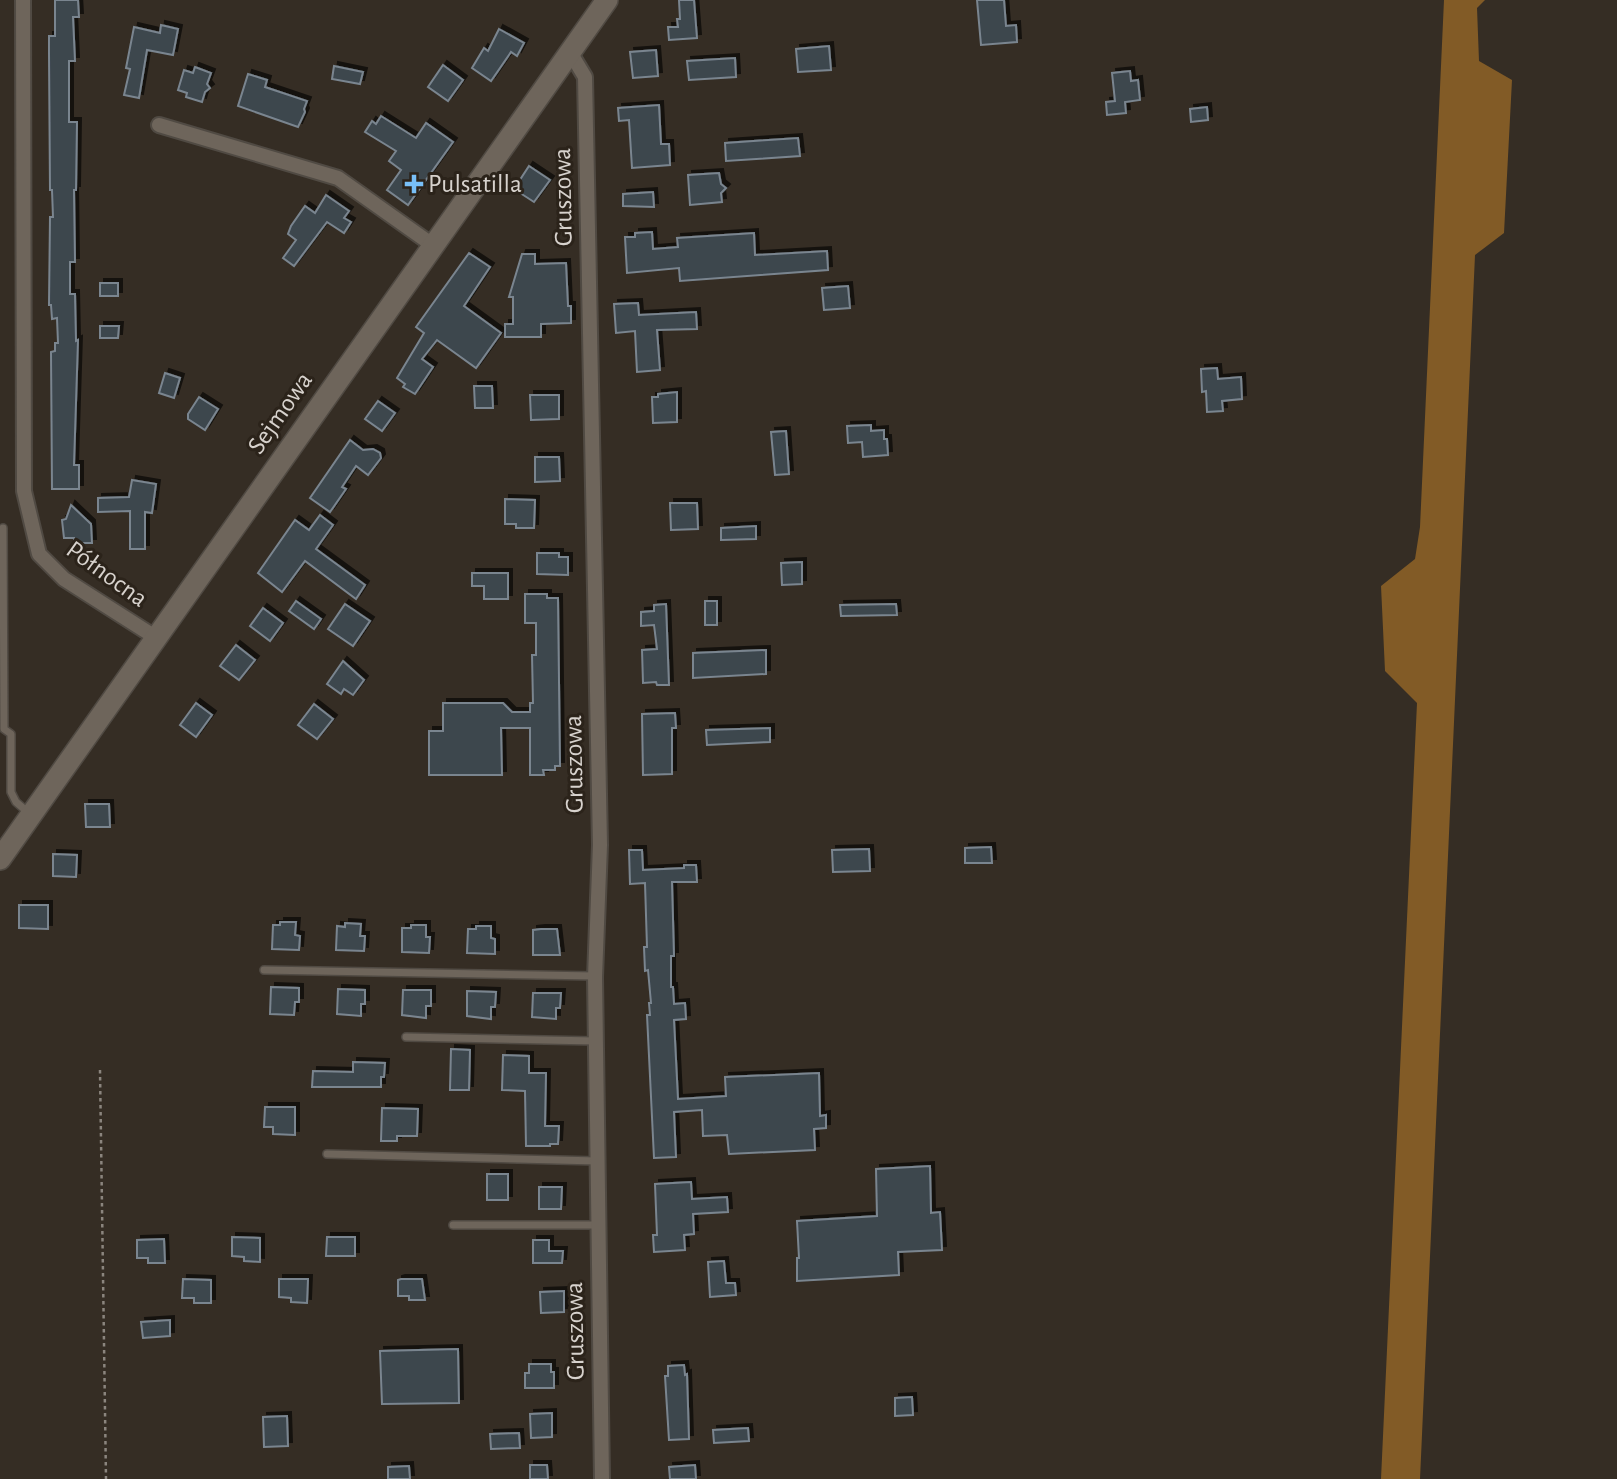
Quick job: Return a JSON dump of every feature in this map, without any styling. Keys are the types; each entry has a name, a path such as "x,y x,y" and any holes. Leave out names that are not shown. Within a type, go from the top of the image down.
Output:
{"main road":[{"name":"Sejmowa","path":"0,859 607,0"}],"street":[{"name":"Północna","path":"23,0 24,491 39,554 64,579 155,637"},
{"name":"Gruszowa","path":"570,52 585,77 600,845 595,976 602,1479"},
{"path":"159,125 338,177 434,246"}],"lane":[{"path":"3,528 4,729 10,734 11,792 16,802 31,815"},
{"path":"264,970 595,976"},
{"path":"407,1037 596,1041"},
{"path":"327,1154 597,1161"},
{"path":"453,1225 598,1226"}],"path":[{"path":"100,1070 106,1479"}],"shaded area":[{"path":"1444,0 1485,0 1477,8 1479,61 1512,80 1504,233 1475,255 1420,1479 1381,1479 1417,703 1385,671 1381,586 1415,559 1420,527"}],"building":[{"path":"55,0 78,0 79,17 73,17 75,61 69,61 69,122 77,122 75,262 70,262 70,294 75,294 76,341 78,340 74,465 79,465 79,489 52,489 51,352 55,351 55,343 58,343 57,318 52,319 49,305 50,217 53,217 50,190 49,36 55,36"},
{"path":"679,0 694,0 697,38 669,40 668,27 678,27 677,19 680,19"},
{"path":"977,0 1004,0 1006,26 1016,25 1017,42 981,45"},
{"path":"161,25 178,29 173,55 147,50 139,98 124,95 130,69 126,68 134,27 160,33"},
{"path":"499,29 524,43 517,56 511,52 491,81 472,68 484,48 488,51"},
{"path":"829,46 831,70 798,72 796,49"},
{"path":"656,50 658,76 633,78 630,52"},
{"path":"735,58 736,77 689,80 687,61"},
{"path":"443,65 463,80 448,101 428,87"},
{"path":"334,66 363,72 360,84 332,79"},
{"path":"195,67 211,73 207,84 210,88 205,92 202,102 186,97 187,93 178,90 184,70 193,73"},
{"path":"1130,71 1131,81 1138,80 1140,100 1125,102 1126,113 1107,115 1106,102 1115,101 1112,73"},
{"path":"248,74 267,80 265,87 307,101 298,127 238,106"},
{"path":"659,105 661,144 669,144 670,165 632,168 629,120 619,121 618,108"},
{"path":"1207,107 1208,120 1191,122 1190,109"},
{"path":"381,116 416,138 426,123 453,142 408,205 387,190 401,170 389,161 396,151 365,132 372,121 376,124"},
{"path":"798,138 800,156 726,161 725,143"},
{"path":"529,166 550,180 534,202 514,189"},
{"path":"719,173 721,184 726,188 721,193 722,202 690,205 688,175"},
{"path":"653,192 654,207 623,206 623,194"},
{"path":"326,195 349,211 344,218 351,222 344,233 327,222 294,266 283,258 296,240 288,234 291,226 305,206 315,213"},
{"path":"652,232 653,249 678,247 677,238 754,233 755,255 827,251 828,270 680,281 679,268 627,273 625,237 635,237 635,233"},
{"path":"469,253 490,267 464,306 501,333 476,368 437,340 422,359 433,367 415,394 403,387 405,384 397,378 424,333 416,327"},
{"path":"522,254 535,254 535,264 566,263 571,323 541,324 541,337 505,337 505,324 513,324 513,297 509,297"},
{"path":"100,283 118,283 118,296 100,296"},
{"path":"848,286 850,308 824,310 822,288"},
{"path":"638,303 639,315 696,312 697,329 657,330 660,370 637,372 635,331 616,333 614,304"},
{"path":"100,326 119,326 118,338 100,338"},
{"path":"1217,368 1218,379 1241,377 1242,399 1222,401 1223,411 1207,412 1206,391 1202,392 1201,369"},
{"path":"165,373 180,378 174,398 159,393"},
{"path":"474,386 492,386 493,408 475,408"},
{"path":"677,392 677,422 653,423 652,397"},
{"path":"530,395 559,395 559,419 531,420"},
{"path":"199,397 218,409 205,430 188,419 188,414"},
{"path":"378,401 395,413 382,431 365,419"},
{"path":"871,425 871,431 884,430 888,455 863,457 862,442 848,443 847,426"},
{"path":"786,431 789,474 775,475 771,432"},
{"path":"350,440 363,450 373,449 380,453 381,458 368,475 356,466 342,487 346,489 330,512 310,498"},
{"path":"535,457 559,457 560,481 535,482"},
{"path":"132,480 156,484 152,513 145,512 145,549 130,549 130,511 98,512 98,498 129,497"},
{"path":"505,499 535,500 534,528 516,528 516,524 505,524"},
{"path":"670,503 697,503 698,529 671,530"},
{"path":"71,505 91,524 92,543 74,543 74,538 64,538 62,520 66,519"},
{"path":"320,515 333,525 316,549 365,585 356,599 305,561 282,592 258,573 295,520 309,530"},
{"path":"756,526 756,539 721,540 721,528"},
{"path":"537,553 559,553 559,557 568,557 568,575 537,574"},
{"path":"802,562 802,584 782,585 781,563"},
{"path":"472,573 508,573 508,599 484,599 484,586 472,586"},
{"path":"525,594 547,594 547,598 558,598 560,766 555,766 555,770 543,770 544,775 530,775 530,728 501,728 502,775 429,775 429,731 443,731 443,703 503,703 512,712 530,712 530,703 533,703 532,655 536,655 536,623 525,623"},
{"path":"296,601 321,619 314,629 289,611"},
{"path":"705,601 717,601 717,625 705,625"},
{"path":"345,604 370,621 353,646 328,629"},
{"path":"666,604 669,685 643,683 642,650 657,649 654,625 641,626 641,612 654,611 654,605"},
{"path":"896,604 897,615 841,616 840,605"},
{"path":"263,608 283,623 270,641 250,626"},
{"path":"236,645 255,660 239,680 220,666"},
{"path":"766,650 766,674 693,678 693,653"},
{"path":"343,661 364,680 353,695 344,689 341,694 327,684"},
{"path":"196,703 212,715 196,737 180,725"},
{"path":"314,704 333,719 317,739 298,725"},
{"path":"675,713 676,728 672,728 672,774 643,775 642,714"},
{"path":"770,728 770,742 707,745 706,730"},
{"path":"85,804 109,804 110,827 86,827"},
{"path":"991,847 992,863 965,863 965,848"},
{"path":"869,849 870,871 833,872 832,850"},
{"path":"629,850 642,850 643,870 696,865 697,882 672,882 674,956 671,956 671,987 674,1004 685,1003 686,1019 674,1020 678,1099 726,1096 725,1077 819,1073 820,1116 826,1115 826,1128 814,1129 815,1150 729,1154 727,1135 703,1136 702,1110 674,1112 676,1157 654,1158 647,1015 650,1015 651,1003 644,947 647,947 645,883 630,884"},
{"path":"53,854 77,855 76,877 53,876"},
{"path":"19,905 48,905 48,929 19,928"},
{"path":"280,922 296,922 295,935 300,936 299,950 272,949 273,925 280,925"},
{"path":"345,923 361,924 360,936 365,936 364,951 336,950 337,926 345,927"},
{"path":"411,925 426,925 426,937 430,937 429,953 402,952 402,928 411,928"},
{"path":"476,926 491,926 491,938 495,939 495,954 467,953 468,929 476,929"},
{"path":"557,929 560,955 533,955 533,930"},
{"path":"271,987 299,988 299,1002 295,1002 294,1015 270,1014"},
{"path":"338,989 365,990 365,1004 361,1004 361,1016 337,1014"},
{"path":"403,990 431,990 431,1006 426,1006 426,1018 402,1015"},
{"path":"467,991 496,992 495,1007 491,1007 491,1019 467,1016"},
{"path":"533,993 561,993 556,1019 532,1017"},
{"path":"451,1049 470,1050 469,1090 450,1090"},
{"path":"503,1055 529,1056 529,1073 546,1073 545,1126 559,1126 558,1144 526,1146 525,1091 502,1090"},
{"path":"353,1062 385,1063 381,1087 312,1087 313,1071 353,1072"},
{"path":"265,1107 295,1107 295,1135 273,1134 273,1127 264,1127"},
{"path":"382,1108 418,1109 417,1136 397,1136 397,1141 381,1141"},
{"path":"930,1166 931,1213 940,1212 942,1250 898,1252 899,1275 797,1281 797,1221 877,1216 876,1169"},
{"path":"487,1174 508,1174 508,1200 487,1200"},
{"path":"691,1182 692,1199 727,1197 728,1212 693,1214 694,1234 684,1235 685,1250 654,1252 653,1235 657,1235 655,1184"},
{"path":"539,1187 562,1187 561,1209 539,1209"},
{"path":"232,1237 260,1238 260,1262 244,1261 244,1257 232,1256"},
{"path":"327,1237 355,1237 355,1256 326,1256"},
{"path":"164,1239 165,1263 148,1263 148,1258 137,1258 137,1240"},
{"path":"533,1240 549,1240 549,1251 563,1251 562,1263 533,1263"},
{"path":"724,1261 726,1283 735,1283 736,1295 710,1297 708,1262"},
{"path":"183,1279 211,1280 211,1303 194,1303 194,1298 182,1298"},
{"path":"279,1279 308,1279 307,1303 291,1302 291,1298 279,1297"},
{"path":"422,1279 425,1300 409,1300 409,1296 398,1296 398,1280"},
{"path":"564,1291 564,1312 541,1313 540,1292"},
{"path":"170,1320 170,1336 143,1338 141,1322"},
{"path":"458,1349 459,1403 382,1404 380,1351"},
{"path":"529,1364 551,1364 554,1388 525,1388 525,1373 529,1373"},
{"path":"684,1365 685,1375 687,1374 689,1439 669,1440 665,1376 668,1376 668,1366"},
{"path":"912,1397 913,1415 895,1416 895,1398"},
{"path":"552,1413 552,1437 531,1438 530,1414"},
{"path":"287,1416 288,1446 264,1447 263,1417"},
{"path":"748,1428 749,1441 714,1443 713,1430"},
{"path":"519,1433 520,1448 491,1449 490,1434"},
{"path":"530,1465 547,1465 548,1479 530,1479"},
{"path":"695,1465 696,1479 670,1479 669,1467"},
{"path":"409,1466 410,1479 388,1479 388,1467"}],"place":[{"name":"Pulsatilla","path":"414,184"}]}
